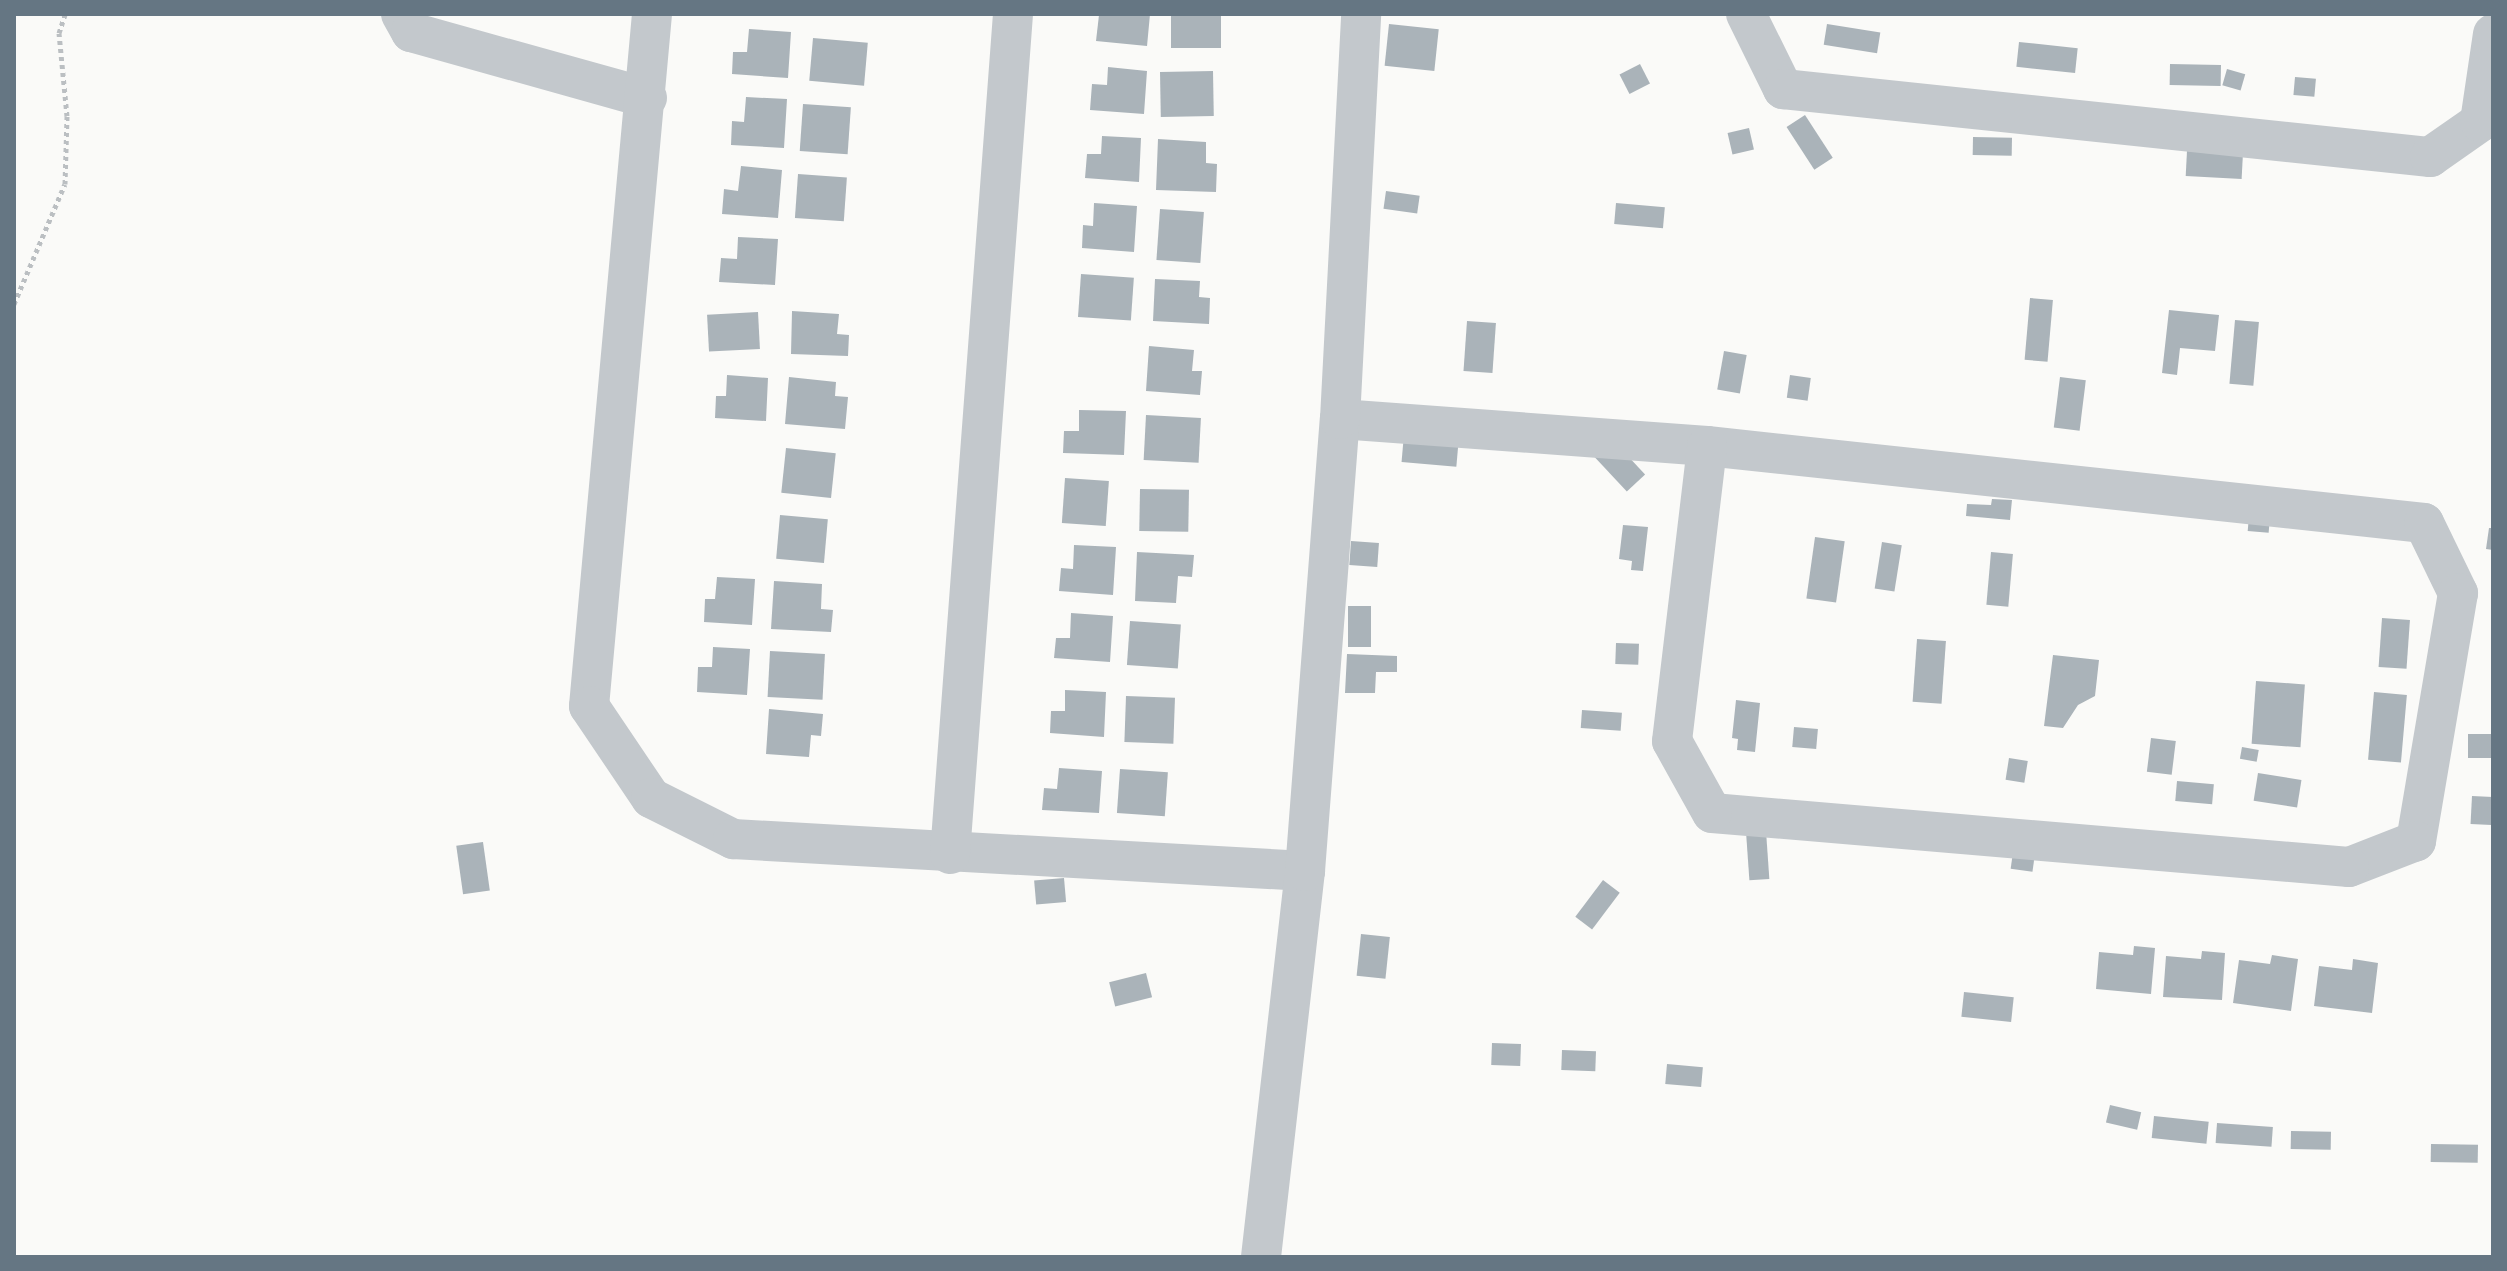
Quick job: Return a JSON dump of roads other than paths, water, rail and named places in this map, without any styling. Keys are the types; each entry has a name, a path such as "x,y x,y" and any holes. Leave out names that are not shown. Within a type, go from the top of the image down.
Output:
{"street":[{"path":"401,14 411,32 647,98"},
{"path":"652,14 647,98 589,706 651,798 733,839 950,854 1305,871"},
{"path":"950,854 1013,14"},
{"path":"1261,1257 1305,871 1340,419 1361,14"},
{"path":"1746,14 1783,89 2430,157 2480,122 2493,34"},
{"path":"1340,419 1707,446 2424,523 2458,593 2416,841 2349,867 1712,813 1672,741 1707,446"}]}
